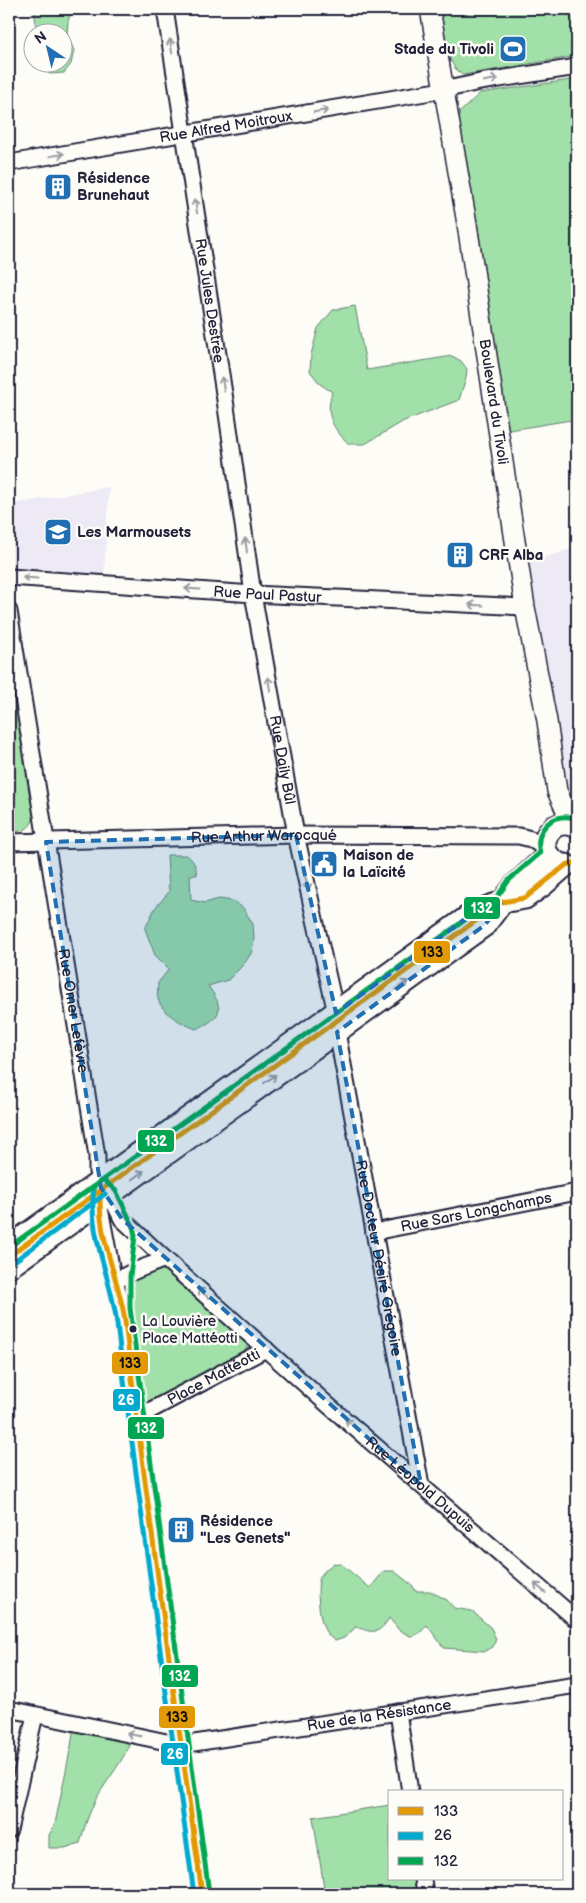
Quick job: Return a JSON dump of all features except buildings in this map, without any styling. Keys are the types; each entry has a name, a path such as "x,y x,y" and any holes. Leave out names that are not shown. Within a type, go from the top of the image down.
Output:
{"main road":[{"path":"9,1247 102,1192 336,1023 485,925 502,902 525,898 543,885 562,842"},
{"path":"9,1267 69,1222 102,1192"}],"street":[{"name":"Rue Jules Destrée","path":"165,9 253,594"},
{"name":"Boulevard du Tivoli","path":"430,9 467,224 525,607 547,721 558,794 562,842"},
{"name":"Rue Alfred Moitroux","path":"9,163 577,67"},
{"name":"Rue Paul Pastur","path":"9,577 253,594 525,607"},
{"name":"Rue Daily Bûl","path":"253,594 296,835 336,1023"},
{"name":"Rue Omer Lefèvre","path":"9,611 102,1192"},
{"name":"Rue Arthur Warocqué","path":"9,842 296,835 519,836 562,842"},
{"name":"Rue Docteur Désiré Grégoire","path":"336,1023 421,1485"},
{"name":"Place Mattéotti","path":"102,1192 122,1219 266,1349 136,1418"},
{"path":"102,1192 115,1282 124,1308 136,1418 202,1894"},
{"name":"Rue Sars Longchamps","path":"374,1232 577,1192"},
{"path":"115,1282 134,1270 145,1269 165,1258"},
{"name":"Rue Léopold Dupuis","path":"266,1349 577,1620"},
{"name":"Rue de la Résistance","path":"181,1745 577,1685"},
{"path":"9,1709 181,1745"},
{"path":"398,1712 410,1790"},
{"path":"9,1830 35,1714"},
{"path":"423,1880 425,1894"}],"highlighted area":[{"path":"296,835 336,1013 476,911 502,902 485,925 337,1032 421,1485 122,1219 101,1188 46,842"}],"shaded area":[{"name":"Les Marmousets","path":"109,487 104,575 21,573 12,567 9,559 9,505"},
{"path":"577,547 577,817 568,810 528,563"}],"green space":[{"path":"34,9 72,9 68,22 36,22"},
{"name":"Stade du Tivoli","path":"441,9 577,9 577,56 463,75 452,63 449,55"},
{"path":"47,72 65,72 64,73 50,74"},
{"path":"577,79 577,419 498,432 467,224 459,113 480,93"},
{"path":"355,306 367,370 452,356 461,361 467,369 459,400 404,421 365,444 349,444 334,427 332,421 329,408 332,392 320,384 310,371 311,355 318,328 333,310"},
{"path":"9,646 35,810 28,828 9,832"},
{"path":"167,855 187,855 194,864 197,875 190,875 191,900 205,903 219,899 233,901 243,908 253,924 252,952 244,964 228,980 208,986 217,1001 218,1012 211,1021 196,1029 168,1014 160,1004 158,983 169,969 155,955 145,929 155,908 169,892"},
{"path":"158,1265 241,1336 247,1343 247,1350 243,1355 148,1405 144,1398 136,1367 126,1281"},
{"path":"334,1563 341,1564 370,1588 384,1571 394,1571 413,1586 415,1591 430,1591 447,1600 454,1608 472,1611 491,1628 496,1639 493,1647 485,1651 444,1648 427,1625 421,1632 412,1637 399,1630 389,1618 379,1630 367,1631 356,1627 344,1638 335,1641 324,1628 320,1615 318,1594 320,1577"},
{"path":"74,1726 132,1738 120,1762 96,1799 80,1843 65,1848 49,1848 49,1835 55,1824"},
{"path":"388,1805 388,1880 423,1880 425,1894 325,1894 313,1817"}],"transit line":[{"name":"132","path":"9,1247 497,897 509,880 540,853 540,836 548,824 554,819 561,817 577,819"},
{"name":"133","path":"9,1256 502,902 525,898 566,865 577,862"},
{"name":"132","path":"106,1182 116,1191 133,1226 135,1236 130,1276 130,1308 209,1893"},
{"name":"26","path":"94,1187 94,1221 117,1324 194,1894"},
{"name":"133","path":"101,1188 101,1222 125,1321 152,1536 202,1894"},
{"name":"26","path":"13,1262 105,1194"}],"place":[{"name":"Stade du Tivoli","path":"513,49"},
{"name":"Résidence Brunehaut","path":"58,187"},
{"name":"Les Marmousets","path":"58,532"},
{"name":"CRF Alba","path":"460,555"},
{"name":"Maison de la Laïcité","path":"324,864"},
{"name":"La Louvière Place Mattéotti","path":"133,1329"},
{"name":"Résidence \"Les Genets\"","path":"181,1530"}]}
